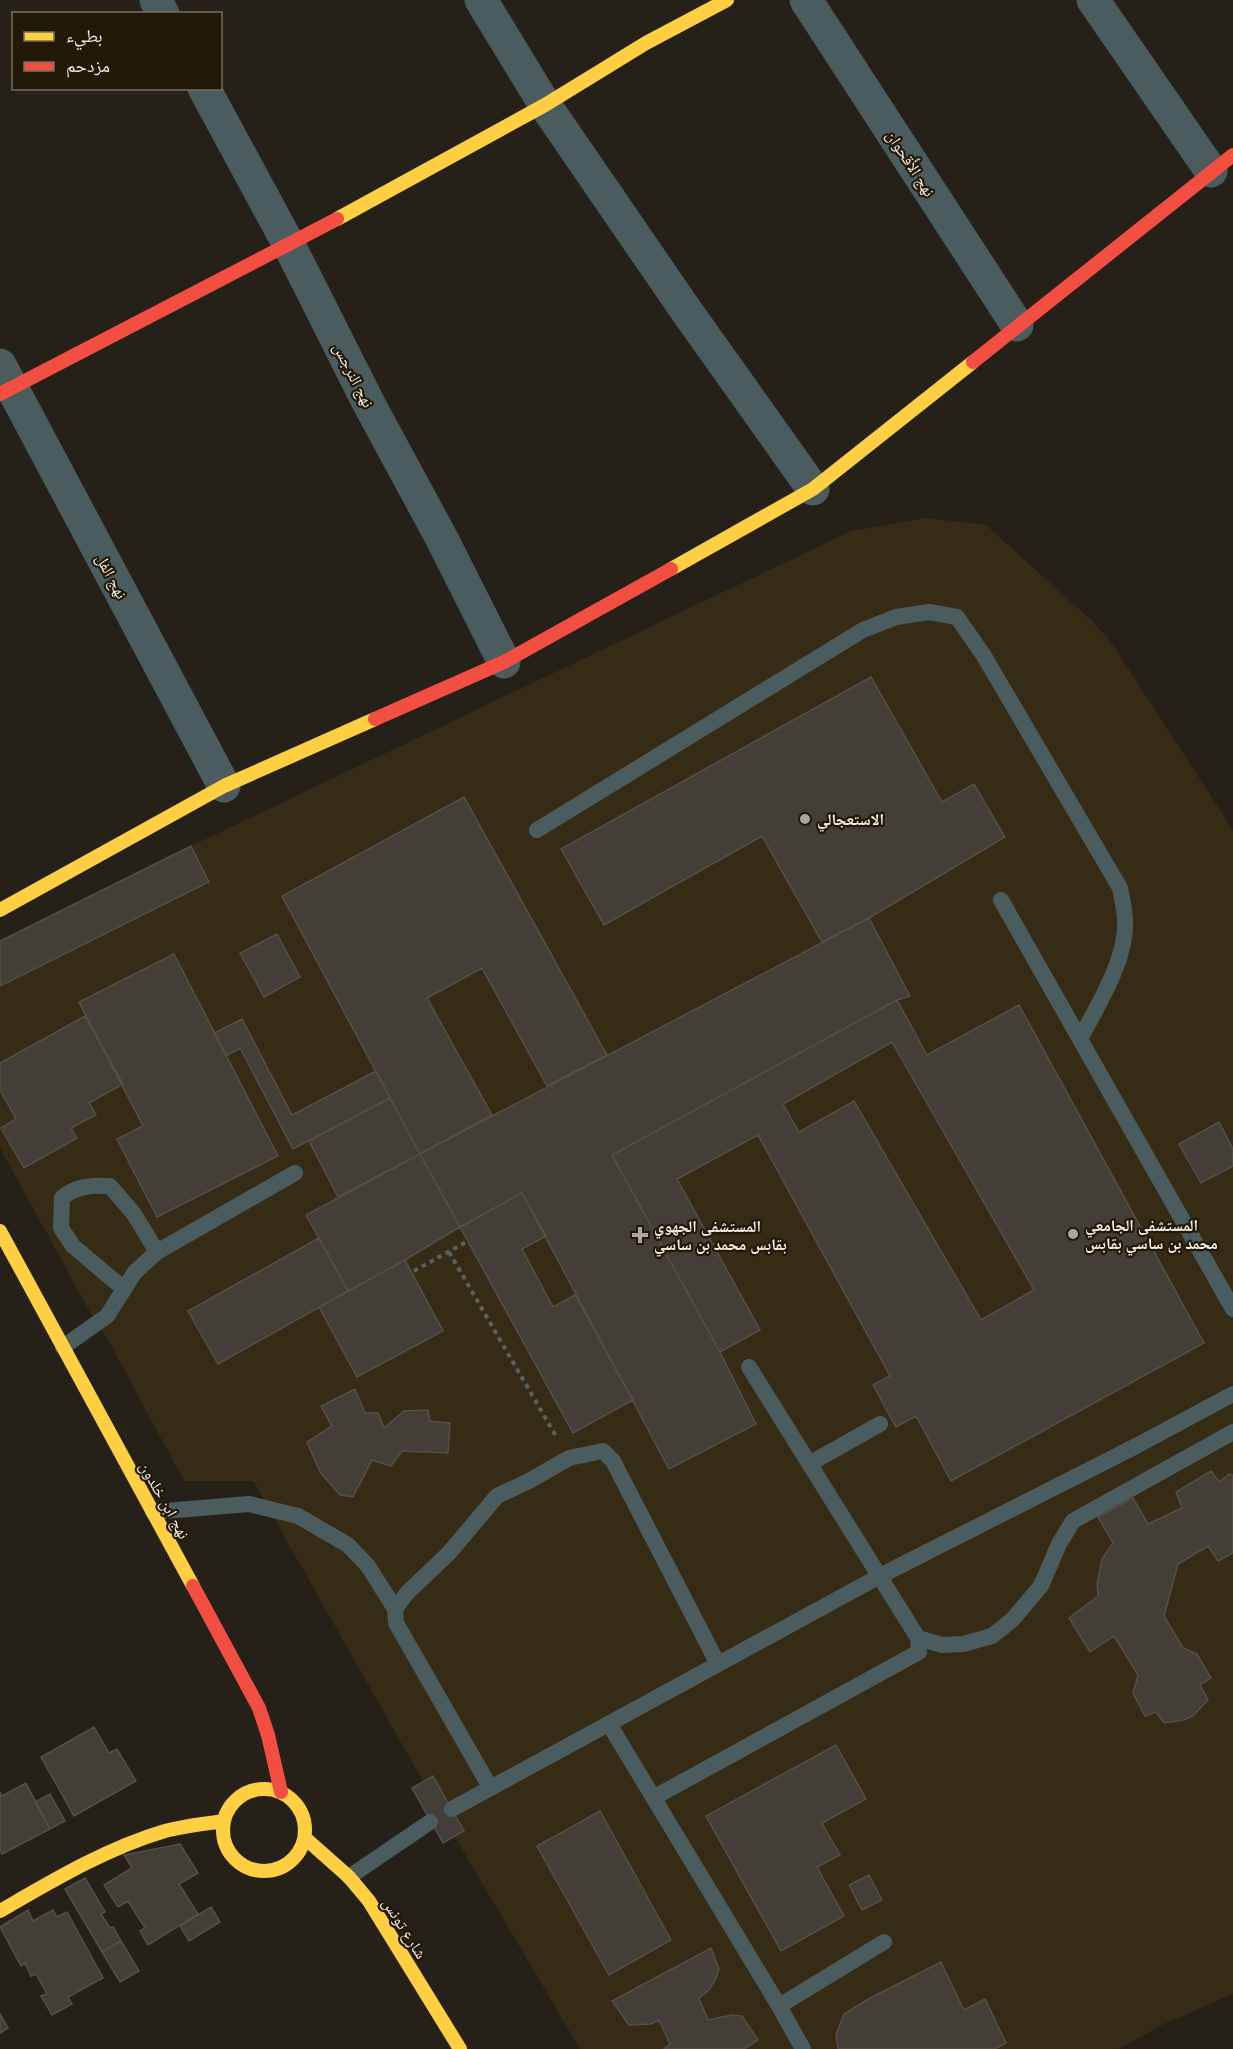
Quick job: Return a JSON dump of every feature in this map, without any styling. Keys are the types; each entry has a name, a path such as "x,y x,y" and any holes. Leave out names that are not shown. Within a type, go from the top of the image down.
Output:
{"street":[{"path":"482,0 545,105 685,309 813,489"},
{"path":"4,382 289,245 545,105 646,43 727,0"},
{"name":"نهج الأُقحوان","path":"806,0 1017,325"},
{"path":"0,910 224,786 504,662 813,489 1222,163 1093,0"},
{"name":"نهج النرجس","path":"205,90 289,245 504,662"},
{"name":"نهج الفل","path":"4,382 224,786"},
{"name":"نهج ابن خلدون","path":"0,1231 260,1708 281,1792"},
{"path":"267,1789 281,1792 301,1811 305,1824 305,1838 299,1853 287,1864 272,1870 256,1870 241,1864 230,1852 224,1837 224,1821 230,1808 240,1797 253,1791 267,1789"},
{"path":"0,1911 46,1884 110,1853 157,1834 224,1821"},
{"name":"شارع تونس","path":"305,1838 349,1877 369,1901 460,2049"}],"lane":[{"path":"537,830 863,630 896,617 929,612 957,617 984,656 1120,888 1126,922 1122,949 1112,976 1080,1039"},
{"path":"1000,900 1233,1309"},
{"path":"63,1347 107,1316 135,1272 157,1252 295,1173"},
{"path":"124,1289 73,1246 61,1228 62,1198 70,1190 81,1187 110,1186 134,1214 157,1252"},
{"path":"653,1798 919,1652 918,1638 749,1367"},
{"path":"452,1809 880,1576 1233,1394"},
{"path":"810,1464 880,1424"},
{"path":"918,1638 942,1645 963,1644 992,1636 1012,1620 1041,1586 1059,1544 1073,1521 1233,1432"},
{"path":"395,1609 407,1593 449,1553 496,1496 529,1481 569,1458 603,1451 613,1461 718,1664"},
{"path":"153,1512 249,1504 298,1516 348,1545 368,1566 395,1609 396,1623 490,1787"},
{"path":"609,1724 803,2049"},
{"path":"349,1877 430,1822"},
{"path":"779,2006 884,1942"}],"path":[{"path":"414,1270 466,1242"},
{"path":"449,1252 569,1458"}],"shaded area":[{"name":"المستشفى الجهوي بقابس محمد بن ساسي","path":"926,518 986,525 1092,621 1111,642 1233,830 1233,1994 1164,2024 1118,2049 580,2049 442,1815 253,1481 184,1481 0,1148 0,941 191,846 851,531"}],"building":[{"name":"الاستعجالي","path":"871,677 942,802 974,784 1005,837 869,918 822,942 762,836 604,925 561,849"},
{"path":"464,797 607,1055 547,1086 482,968 427,998 492,1115 420,1154 282,896"},
{"path":"191,846 209,882 0,986 0,941"},
{"path":"869,918 910,996 897,1000 612,1155 720,1352 756,1424 669,1469 522,1193 460,1227 420,1154"},
{"path":"277,934 300,977 264,997 240,953"},
{"path":"174,954 278,1156 157,1217 117,1139 143,1126 79,1002"},
{"name":"المستشفى الجامعي محمد بن ساسي بقابس","path":"897,1000 927,1055 1019,1005 1204,1343 951,1481 916,1416 896,1427 873,1385 890,1376 758,1135 677,1179 760,1330 720,1352 612,1155","holes":["892,1042 1034,1290 981,1320 854,1101 799,1132 783,1104"]},
{"path":"85,1016 123,1084 89,1103 96,1115 71,1128 77,1138 24,1168 1,1128 16,1119 0,1090 0,1063"},
{"path":"242,1019 292,1115 376,1071 390,1098 293,1149 240,1048 226,1056 214,1033"},
{"path":"390,1098 420,1154 338,1197 309,1141"},
{"path":"1219,1122 1233,1149 1233,1166 1201,1183 1179,1144"},
{"path":"420,1154 460,1227 348,1291 306,1215"},
{"path":"522,1193 546,1236 522,1249 553,1307 575,1295 633,1400 573,1433 460,1227"},
{"path":"319,1238 348,1291 218,1364 188,1311"},
{"path":"405,1260 443,1331 357,1377 319,1307"},
{"path":"355,1389 365,1413 378,1413 384,1428 404,1411 428,1410 430,1421 450,1423 448,1453 402,1451 391,1466 372,1460 353,1497 340,1495 320,1472 307,1442 332,1426 321,1406"},
{"path":"1211,1471 1219,1482 1229,1474 1233,1475 1233,1553 1218,1561 1208,1546 1178,1564 1164,1616 1183,1648 1197,1654 1211,1678 1200,1685 1208,1700 1193,1716 1164,1723 1156,1712 1145,1716 1133,1693 1138,1675 1114,1636 1090,1652 1069,1618 1098,1596 1097,1585 1102,1559 1113,1543 1098,1517 1133,1498 1148,1524 1182,1508 1176,1492"},
{"path":"94,1727 109,1753 117,1749 136,1781 74,1816 41,1757"},
{"path":"836,1745 866,1799 822,1823 840,1855 817,1867 844,1916 781,1951 706,1816"},
{"path":"433,1776 464,1831 443,1843 412,1788"},
{"path":"26,1783 50,1829 2,1854 0,1850 0,1792 2,1796"},
{"path":"50,1794 65,1821 50,1829 35,1802"},
{"path":"600,1811 671,1940 609,1975 537,1846"},
{"path":"180,1844 198,1873 179,1884 198,1914 148,1945 140,1931 145,1928 128,1901 118,1907 104,1885 132,1868 124,1855"},
{"path":"869,1875 882,1900 862,1910 849,1885"},
{"path":"85,1878 105,1912 101,1914 110,1928 113,1927 121,1941 102,1952 65,1889"},
{"path":"211,1907 220,1922 189,1941 180,1926"},
{"path":"28,1910 33,1921 53,1910 57,1917 67,1912 103,1978 68,1997 72,2004 52,2015 41,1996 47,1994 36,1974 31,1976 25,1963 21,1966 0,1927"},
{"path":"121,1941 139,1971 120,1982 102,1952"},
{"path":"711,1948 719,1969 709,1990 699,1998 708,2020 732,2015 742,2016 758,2040 744,2049 664,2049 670,2044 659,2020 651,2024 629,2025 612,2001"},
{"path":"941,1962 964,2010 985,1999 1006,2043 995,2049 838,2049 836,2034 844,2014 870,1998"},
{"path":"0,2014 8,2028 0,2033"}],"traffic: slow":[{"path":"337,219 545,105 646,43 727,0"},
{"path":"671,569 813,489 973,362"},
{"path":"0,910 224,786 375,719"},
{"path":"0,1231 193,1586"},
{"path":"264,1789 280,1792 293,1801 302,1814 305,1830 302,1846 293,1859 280,1868 264,1871 248,1868 235,1859 226,1846 223,1830 226,1814 235,1801 248,1792 264,1789"},
{"path":"0,1911 80,1866 122,1846 165,1831 224,1821"},
{"path":"305,1838 349,1877 369,1901 460,2049"}],"traffic: jam":[{"path":"973,362 1233,155"},
{"path":"0,394 337,219"},
{"path":"375,719 504,662 671,569"},
{"path":"193,1586 259,1708 268,1735 281,1792"}],"place":[{"name":"الاستعجالي","path":"805,819"},
{"name":"المستشفى الجامعي محمد بن ساسي بقابس","path":"1073,1234"},
{"name":"المستشفى الجهوي بقابس محمد بن ساسي","path":"640,1235"}]}
